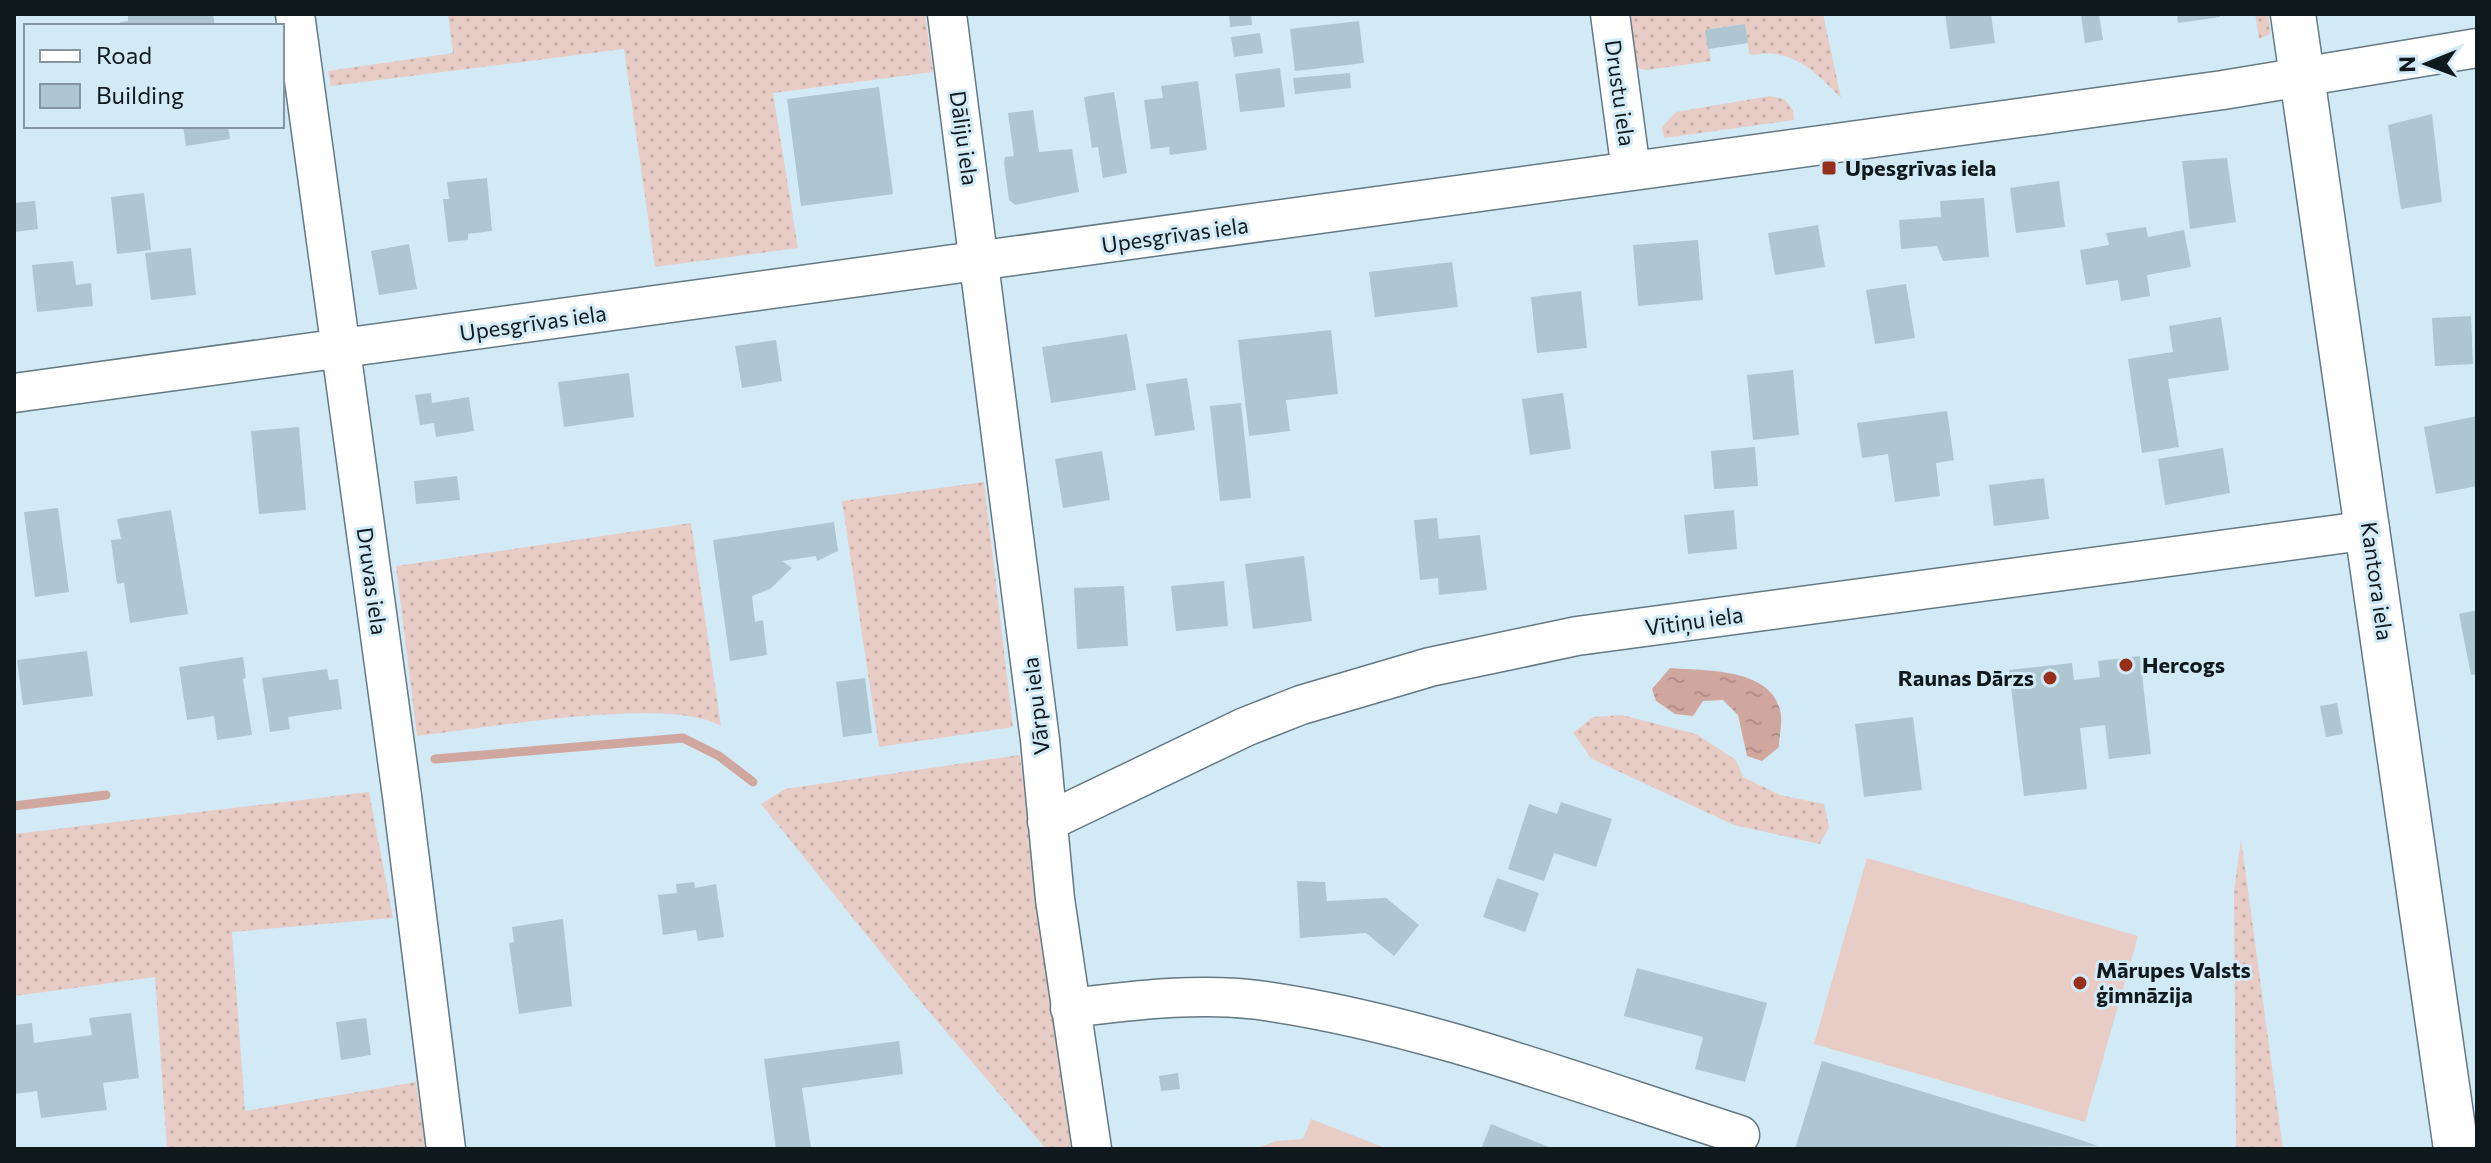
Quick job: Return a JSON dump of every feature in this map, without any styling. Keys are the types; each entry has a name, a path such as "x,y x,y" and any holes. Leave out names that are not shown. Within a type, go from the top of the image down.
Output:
{"main road":[{"name":"Kantora iela","path":"2293,14 2370,530 2456,1149"}],"street":[{"name":"Druvas iela","path":"295,14 446,1149"},
{"name":"Dāliju iela","path":"947,14 982,262"},
{"name":"Drustu iela","path":"1610,14 1631,171"},
{"name":"Upesgrīvas iela","path":"14,393 2223,90 2477,48"},
{"name":"Vārpu iela","path":"982,262 1070,1008 1092,1149"},
{"name":"Vītiņu iela","path":"1047,822 1245,727 1301,705 1430,667 1577,636 2370,530"},
{"path":"1070,1008 1184,996 1258,1000 1420,1034 1740,1135"}],"shaded area":[{"path":"448,14 925,14 933,72 773,93 798,248 655,267 624,49 331,86 328,71 453,53"},
{"path":"1823,14 1841,98 1801,63 1778,54 1750,55 1744,24 1706,30 1711,61 1647,70 1629,67 1620,16"},
{"path":"2255,14 2268,14 2270,34 2259,39"},
{"path":"1770,96 1784,99 1793,110 1794,120 1664,138 1662,127 1676,112"},
{"path":"984,482 1013,727 879,747 842,501"},
{"path":"691,523 721,726 696,717 619,714 417,736 396,566"},
{"path":"1622,715 1696,734 1736,760 1743,777 1780,795 1824,804 1829,827 1820,844 1734,825 1592,759 1573,733 1593,717"},
{"path":"1020,755 1054,1014 1080,1144 1071,1149 1046,1149 915,995 761,804 785,789"},
{"path":"369,792 393,918 232,932 245,1111 416,1082 426,1149 167,1149 155,977 14,996 14,834"},
{"path":"2241,839 2283,1149 2236,1149 2234,892"},
{"path":"1867,858 2138,936 2085,1122 1814,1044"},
{"path":"1311,1119 1388,1149 1254,1149 1276,1141 1303,1139"}],"water":[{"path":"1670,668 1736,675 1766,688 1776,700 1781,716 1779,747 1762,761 1747,756 1738,715 1723,700 1703,701 1693,716 1675,714 1656,701 1652,689"}],"building":[{"path":"128,14 213,14 215,24 120,24 128,21"},
{"path":"1229,14 1251,14 1252,25 1230,27"},
{"path":"1945,14 1991,14 1995,43 1950,49"},
{"path":"2081,14 2099,14 2103,40 2085,43"},
{"path":"2177,14 2220,14 2220,17 2178,23"},
{"path":"1359,21 1364,63 1295,71 1290,29"},
{"path":"1745,24 1748,43 1708,49 1705,30"},
{"path":"1260,33 1263,53 1234,57 1231,37"},
{"path":"1280,68 1285,107 1240,112 1235,74"},
{"path":"1350,73 1351,88 1295,94 1293,78"},
{"path":"1198,81 1207,150 1170,155 1169,147 1151,149 1144,100 1163,98 1161,86"},
{"path":"879,87 893,194 801,206 787,99"},
{"path":"1114,92 1127,173 1103,178 1098,147 1092,148 1084,97"},
{"path":"1033,110 1039,152 1072,149 1079,192 1015,205 1009,200 1004,163 1005,157 1014,156 1008,113"},
{"path":"2432,114 2442,202 2401,209 2388,125"},
{"path":"183,128 228,128 230,139 186,146"},
{"path":"2227,158 2236,222 2190,229 2182,161"},
{"path":"487,178 492,231 468,234 468,240 448,242 443,199 449,199 447,182"},
{"path":"2059,181 2065,227 2016,233 2010,188"},
{"path":"144,193 151,250 117,254 111,197"},
{"path":"1984,198 1989,257 1943,261 1937,246 1901,249 1899,220 1941,217 1940,201"},
{"path":"35,201 38,229 14,232 14,203"},
{"path":"1818,225 1825,267 1775,275 1768,233"},
{"path":"2146,227 2148,237 2184,230 2191,267 2147,275 2150,296 2121,301 2118,280 2086,285 2080,250 2109,245 2106,233"},
{"path":"1698,240 1703,300 1638,306 1633,245"},
{"path":"409,244 417,289 379,295 371,251"},
{"path":"191,248 196,295 151,300 145,253"},
{"path":"73,261 76,285 91,283 93,306 37,312 32,265"},
{"path":"1452,262 1458,307 1375,317 1369,272"},
{"path":"1906,284 1915,338 1875,344 1866,290"},
{"path":"1581,291 1587,348 1537,353 1531,297"},
{"path":"2471,316 2473,364 2435,366 2432,318"},
{"path":"2221,317 2229,370 2168,379 2179,447 2142,453 2128,359 2173,352 2169,326"},
{"path":"1331,330 1338,394 1286,400 1290,431 1249,436 1238,340"},
{"path":"1127,334 1136,390 1051,403 1042,347"},
{"path":"776,340 782,381 742,388 735,346"},
{"path":"1793,370 1799,435 1753,440 1747,375"},
{"path":"629,373 634,417 564,427 558,382"},
{"path":"1187,378 1195,430 1155,436 1146,384"},
{"path":"431,393 432,403 469,397 474,431 436,437 434,423 420,425 415,395"},
{"path":"1563,393 1571,449 1530,455 1522,399"},
{"path":"1241,403 1251,498 1220,501 1210,406"},
{"path":"1947,411 1954,460 1936,463 1940,496 1895,502 1888,454 1862,458 1857,423"},
{"path":"2477,416 2477,486 2436,494 2424,427"},
{"path":"299,427 306,510 259,514 251,431"},
{"path":"1755,447 1758,486 1714,489 1711,451"},
{"path":"2223,448 2230,493 2165,505 2158,459"},
{"path":"1102,451 1110,500 1063,508 1055,459"},
{"path":"457,476 460,500 416,504 414,481"},
{"path":"2044,478 2049,519 1994,526 1989,485"},
{"path":"58,508 69,592 35,597 24,512"},
{"path":"171,510 188,614 130,623 124,583 117,584 111,540 121,539 117,519"},
{"path":"1734,510 1737,549 1688,554 1684,515"},
{"path":"1437,518 1439,539 1480,535 1487,590 1439,595 1438,578 1420,580 1414,520"},
{"path":"834,522 838,551 817,561 816,556 782,561 792,568 770,589 752,596 755,622 763,620 767,655 730,661 713,540"},
{"path":"1304,556 1312,621 1253,629 1245,564"},
{"path":"1224,581 1228,626 1176,631 1171,586"},
{"path":"1124,586 1128,646 1077,649 1074,588"},
{"path":"2477,610 2477,674 2471,675 2459,614"},
{"path":"87,651 93,696 23,705 17,660"},
{"path":"2140,656 2151,754 2109,759 2105,725 2080,728 2087,789 2024,796 2009,670 2072,663 2074,680 2100,677 2098,661"},
{"path":"243,657 246,678 243,679 252,735 217,740 214,716 187,720 179,667"},
{"path":"327,669 329,680 338,679 342,709 288,717 290,729 270,732 262,678"},
{"path":"865,678 872,733 843,737 836,682"},
{"path":"2337,703 2343,734 2326,737 2320,706"},
{"path":"1913,717 1922,790 1864,797 1855,724"},
{"path":"1561,802 1612,819 1596,867 1554,853 1544,881 1508,869 1529,804 1557,814"},
{"path":"1497,878 1539,893 1525,932 1483,917"},
{"path":"1297,881 1325,882 1327,901 1386,898 1419,925 1394,956 1366,933 1300,938"},
{"path":"694,882 695,888 716,884 724,937 698,941 696,930 663,935 658,895 677,893 676,884"},
{"path":"563,919 572,1006 519,1014 509,943 514,942 512,927"},
{"path":"1637,968 1767,1003 1745,1082 1695,1069 1703,1037 1624,1016"},
{"path":"131,1013 139,1078 103,1083 107,1110 41,1118 37,1091 14,1094 14,1025 32,1023 34,1043 92,1035 89,1018"},
{"path":"366,1018 371,1055 341,1060 336,1022"},
{"path":"899,1041 903,1074 802,1088 811,1149 776,1149 764,1059"},
{"path":"1822,1061 2072,1137 2098,1146 1795,1149"},
{"path":"1178,1073 1180,1089 1161,1091 1159,1076"},
{"path":"1491,1124 1549,1147 1481,1149"}],"waterway":[{"path":"435,759 683,738 719,756 753,782"},
{"path":"14,806 106,795"}],"place":[{"name":"Upesgrīvas iela","path":"1829,168"},
{"name":"Hercogs","path":"2126,665"},
{"name":"Raunas Dārzs","path":"2050,678"},
{"name":"Mārupes Valsts ģimnāzija","path":"2080,983"}]}
